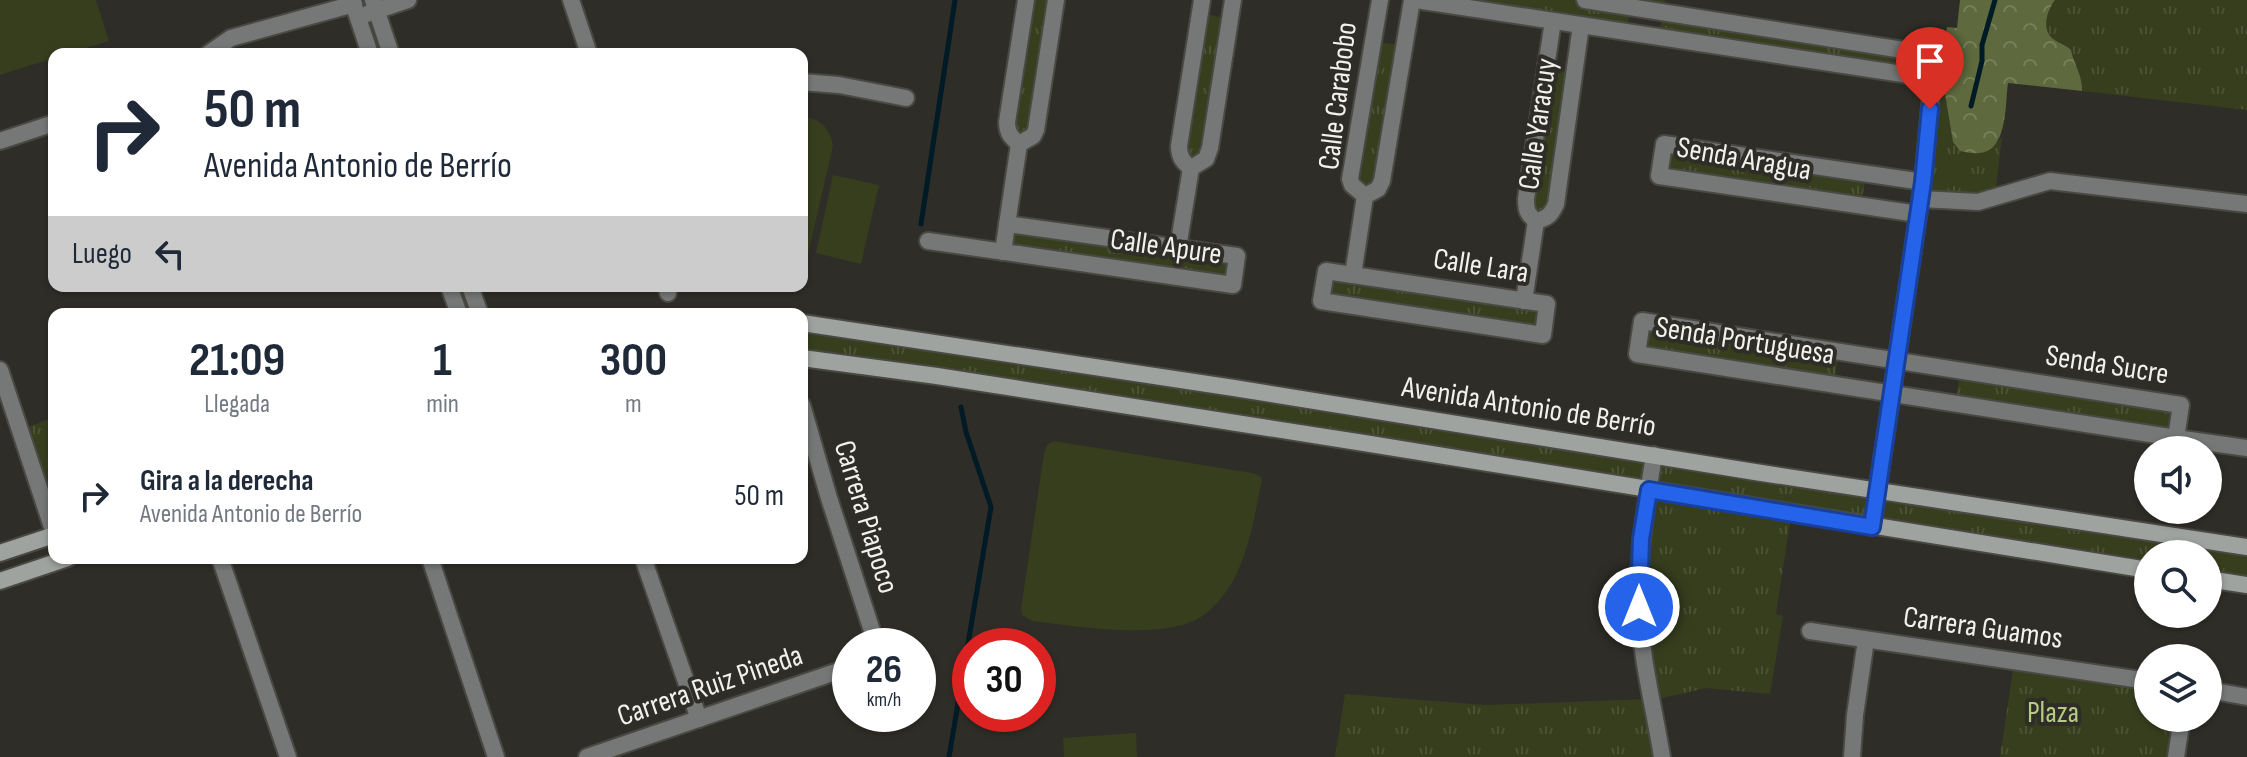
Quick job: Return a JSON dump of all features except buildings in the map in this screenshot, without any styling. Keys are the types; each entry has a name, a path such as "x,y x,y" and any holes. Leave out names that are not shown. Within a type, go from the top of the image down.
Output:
{"street":[{"path":"217,48 231,38 355,7 408,0"},
{"path":"571,0 587,48"},
{"path":"1019,144 1007,131 1007,122 1026,0"},
{"path":"1019,144 1033,136 1036,130 1056,0"},
{"path":"1191,168 1179,155 1179,146 1202,0"},
{"path":"1178,248 1191,168 1206,159 1210,148 1233,0"},
{"name":"Calle Carabobo","path":"1365,196 1352,185 1350,179 1380,0"},
{"path":"1414,0 1480,5 1553,21 1929,78"},
{"name":"Calle Carabobo","path":"1365,196 1378,189 1382,181 1414,0"},
{"path":"1585,0 1664,6 1906,51 1929,78 1932,85 1921,198 1872,527"},
{"path":"1626,32 1631,3"},
{"path":"375,5 389,48"},
{"path":"1659,37 1664,6"},
{"path":"355,7 368,48"},
{"name":"Calle Yaracuy","path":"1553,21 1526,199 1526,210 1536,221 1551,214 1556,204 1581,25"},
{"path":"808,82 906,98"},
{"path":"0,141 48,125"},
{"path":"1003,252 1019,144"},
{"name":"Senda Aragua","path":"1664,144 1921,198 1659,176 1664,144"},
{"path":"1921,198 1978,202 2050,181 2247,204"},
{"name":"Calle Carabobo","path":"1353,275 1365,196"},
{"name":"Calle Yaracuy","path":"1524,301 1536,221"},
{"name":"Calle Apure","path":"928,241 1233,285 1237,256 1007,224"},
{"name":"Calle Lara","path":"1326,271 1353,275 1547,304 1543,335 1321,301 1326,271"},
{"name":"Senda Portuguesa","path":"1892,394 1637,354 1642,321 1897,360"},
{"name":"Avenida Antonio de Berrío","path":"808,324 2247,547"},
{"name":"Avenida Antonio de Berrío","path":"808,359 969,381 2134,568"},
{"name":"Senda Sucre","path":"1897,360 2181,405 2176,436"},
{"path":"0,370 48,516"},
{"name":"Senda Sucre","path":"1892,394 2163,436"},
{"name":"Carrera Piapoco","path":"808,426 871,628"},
{"path":"2222,444 2247,448"},
{"path":"1654,455 1641,539 1639,607 1662,757"},
{"path":"0,553 48,536"},
{"path":"0,581 50,564"},
{"path":"222,564 288,757"},
{"path":"432,564 496,757"},
{"path":"645,564 699,719"},
{"path":"2222,581 2247,585"},
{"name":"Carrera Guamos","path":"1810,631 2134,679"},
{"path":"1852,757 1866,640"},
{"name":"Carrera Ruiz Pineda","path":"587,757 832,673"},
{"path":"2222,693 2247,697"},
{"path":"2176,757 2180,732"}],"green space":[{"path":"0,0 96,0 109,41 86,48 48,48 48,60 0,75"},
{"path":"1026,0 1056,0 1036,130 1019,144 1007,122"},
{"path":"1481,0 1665,0 1663,12 1631,7 1626,32 1479,10"},
{"path":"1960,0 2055,0 2048,15 2047,30 2053,39 2071,50 2082,86 2082,91 2008,83 2000,136 1988,151 1979,153 1960,151 1953,142 1941,70 1947,27 1957,28"},
{"path":"2055,0 2247,0 2247,110 2082,91 2071,50 2053,39 2047,30 2048,15"},
{"path":"1663,12 1943,55 1941,70 1953,142 1960,151 1992,148 2002,137 1995,197 1921,199 1939,82 1659,37"},
{"path":"1200,13 1230,19 1210,148 1191,168 1179,146"},
{"path":"1373,41 1404,46 1378,189 1352,185"},
{"path":"1545,69 1574,73 1556,204 1536,221 1526,199"},
{"path":"808,118 823,125 833,146 808,254"},
{"path":"1664,144 1866,174 1861,206 1659,176"},
{"path":"833,175 879,185 861,264 816,253"},
{"path":"1007,224 1237,256 1233,285 1003,252"},
{"path":"1326,271 1547,304 1543,335 1321,301"},
{"path":"1642,321 1839,351 1834,385 1637,354"},
{"path":"808,324 2202,540 2134,540 2134,568 808,359"},
{"path":"1961,370 2181,405 2176,436 2163,436 1955,404"},
{"path":"48,419 48,515 20,430"},
{"path":"1054,441 1260,476 1262,480 1245,553 1220,600 1201,617 1185,624 1143,630 1032,621 1022,615 1044,453 1047,445"},
{"path":"1651,492 1791,516 1776,614 1783,616 1770,694 1706,688 1654,700 1641,607"},
{"path":"2222,543 2247,547 2247,585 2222,581"},
{"name":"Plaza","path":"2014,663 2134,681 2134,732 2178,732 2174,757 2000,757"},
{"path":"1345,694 1486,705 1652,699 1662,757 1335,757"},
{"path":"1136,733 1137,757 1064,757 1063,738"}],"waterway":[{"path":"921,224 955,0"},
{"path":"1971,106 1982,61 1982,45 1995,0"},
{"path":"949,757 991,507 961,407"}],"route":[{"path":"1639,607 1641,539 1649,490 1872,527 1923,182 1930,109"}]}
